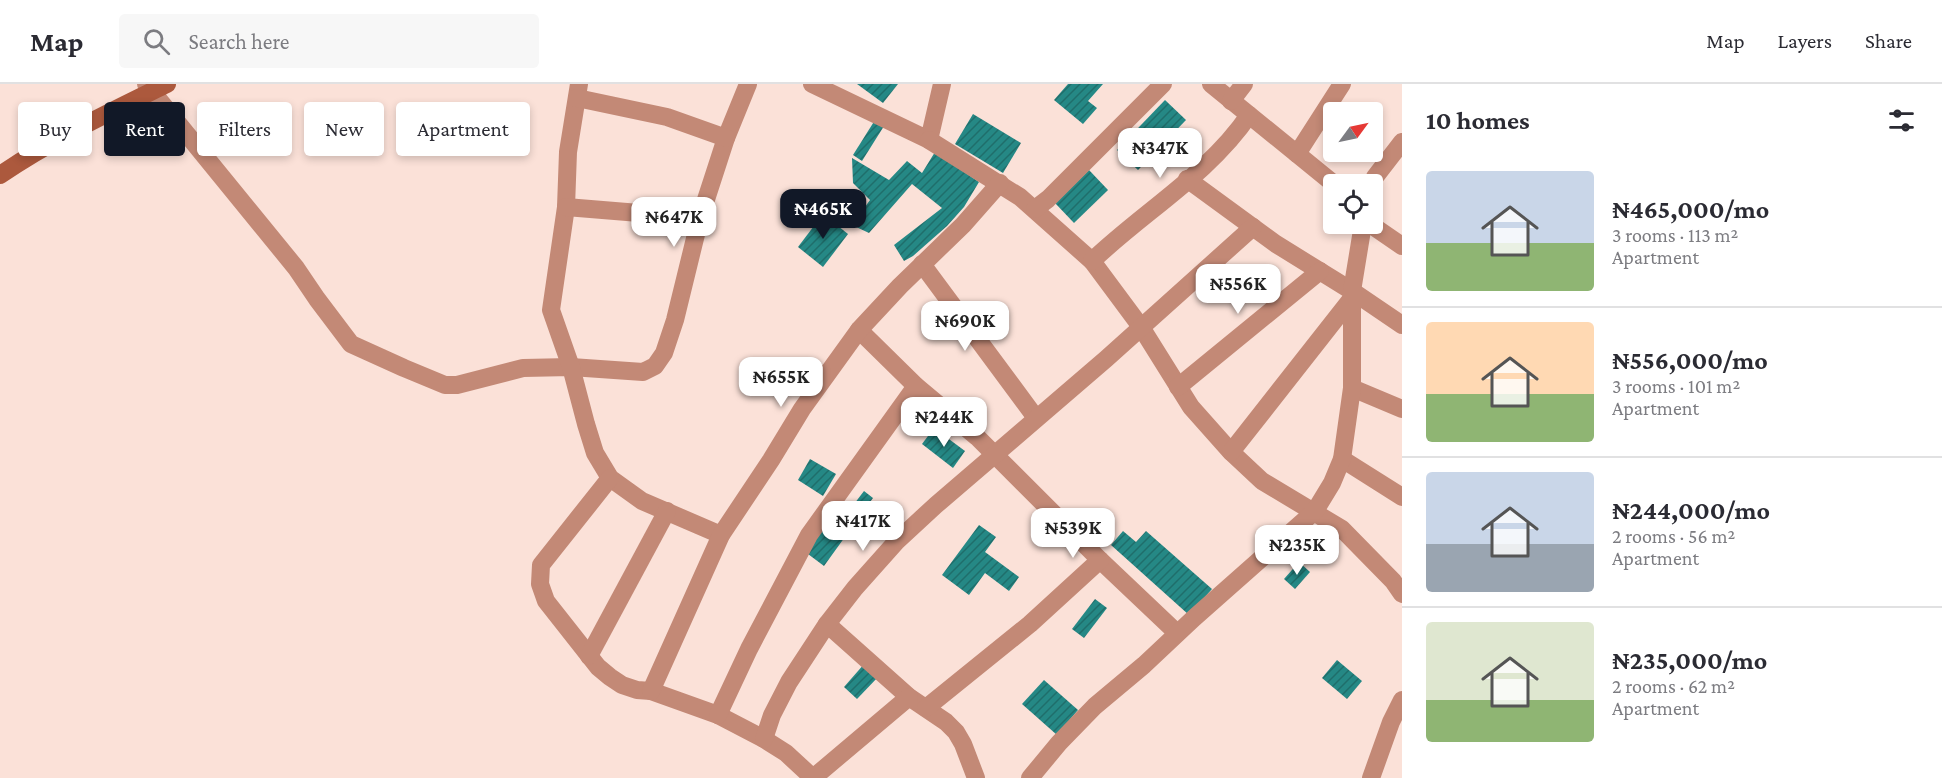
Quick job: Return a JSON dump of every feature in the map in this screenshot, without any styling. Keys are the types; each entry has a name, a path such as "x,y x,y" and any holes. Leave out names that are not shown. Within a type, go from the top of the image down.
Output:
{"street":[{"path":"0,176 39,149 155,87 289,259 351,344 445,385 457,385 523,368 571,367 643,372 655,366 664,353 675,320 700,218 726,138 748,84"},
{"path":"812,84 929,140 1000,183 1035,209 1092,261 1141,327 1191,407 1231,452 1262,481 1342,530 1388,575 1402,594"},
{"path":"929,140 942,84"},
{"path":"1035,209 1048,199 1163,84"},
{"path":"1211,84 1323,175"},
{"path":"1231,101 1244,84"},
{"path":"1297,154 1342,84"},
{"path":"721,535 642,501 610,478 596,453 571,367 551,310 566,207 568,152 578,91 667,117 726,138"},
{"path":"1092,261 1187,179 1238,131 1249,115"},
{"path":"1377,174 1402,142"},
{"path":"1187,179 1352,295 1402,325"},
{"path":"651,691 721,535 802,409 859,330 963,225 1000,183"},
{"path":"566,207 700,218"},
{"path":"764,739 772,715 789,682 827,624 896,542 1253,227"},
{"path":"1383,233 1402,246"},
{"path":"1030,778 1076,724 1095,706 1315,512 1332,483 1342,459 1352,388 1352,295 1361,234"},
{"path":"922,264 1036,418"},
{"path":"1178,387 1320,271"},
{"path":"1231,452 1352,295"},
{"path":"859,330 916,386 977,437 994,457 1177,633"},
{"path":"718,715 749,649 809,535 916,386"},
{"path":"1352,388 1402,410"},
{"path":"1342,459 1402,496"},
{"path":"610,478 541,565 540,584 546,601 604,672 622,685 651,691 718,715 764,739 796,761 813,778 909,697"},
{"path":"589,656 666,511"},
{"path":"926,708 1030,624 1100,560"},
{"path":"827,624 909,697 956,732 976,778"},
{"path":"1371,778 1391,722 1402,700"}],"building":[{"path":"857,84 898,84 883,103"},
{"path":"1068,84 1103,84 1088,101 1097,108 1083,124 1054,100"},
{"path":"1165,100 1186,120 1138,170 1117,150"},
{"path":"973,114 1021,143 1003,173 955,144"},
{"path":"875,120 884,126 862,161 853,155"},
{"path":"935,152 979,182 964,207 947,226 913,256 904,261 894,245 942,208 912,184 869,233 852,225 870,200 853,183 852,158 889,180 907,161 922,173"},
{"path":"1089,170 1108,190 1074,223 1055,203"},
{"path":"823,214 848,234 823,267 798,247"},
{"path":"934,428 965,451 953,468 922,444"},
{"path":"810,459 836,474 823,496 798,480"},
{"path":"864,491 873,498 824,566 804,551 835,508 845,516"},
{"path":"979,525 996,537 985,552 1019,577 1009,591 985,573 969,595 942,575"},
{"path":"1123,531 1136,542 1146,531 1212,589 1189,615 1111,545"},
{"path":"1299,562 1310,572 1295,589 1284,579"},
{"path":"1095,599 1107,608 1084,638 1072,629"},
{"path":"1337,660 1362,681 1347,699 1322,678"},
{"path":"865,663 879,676 857,699 844,687"},
{"path":"1044,680 1078,710 1057,735 1022,704"}]}
